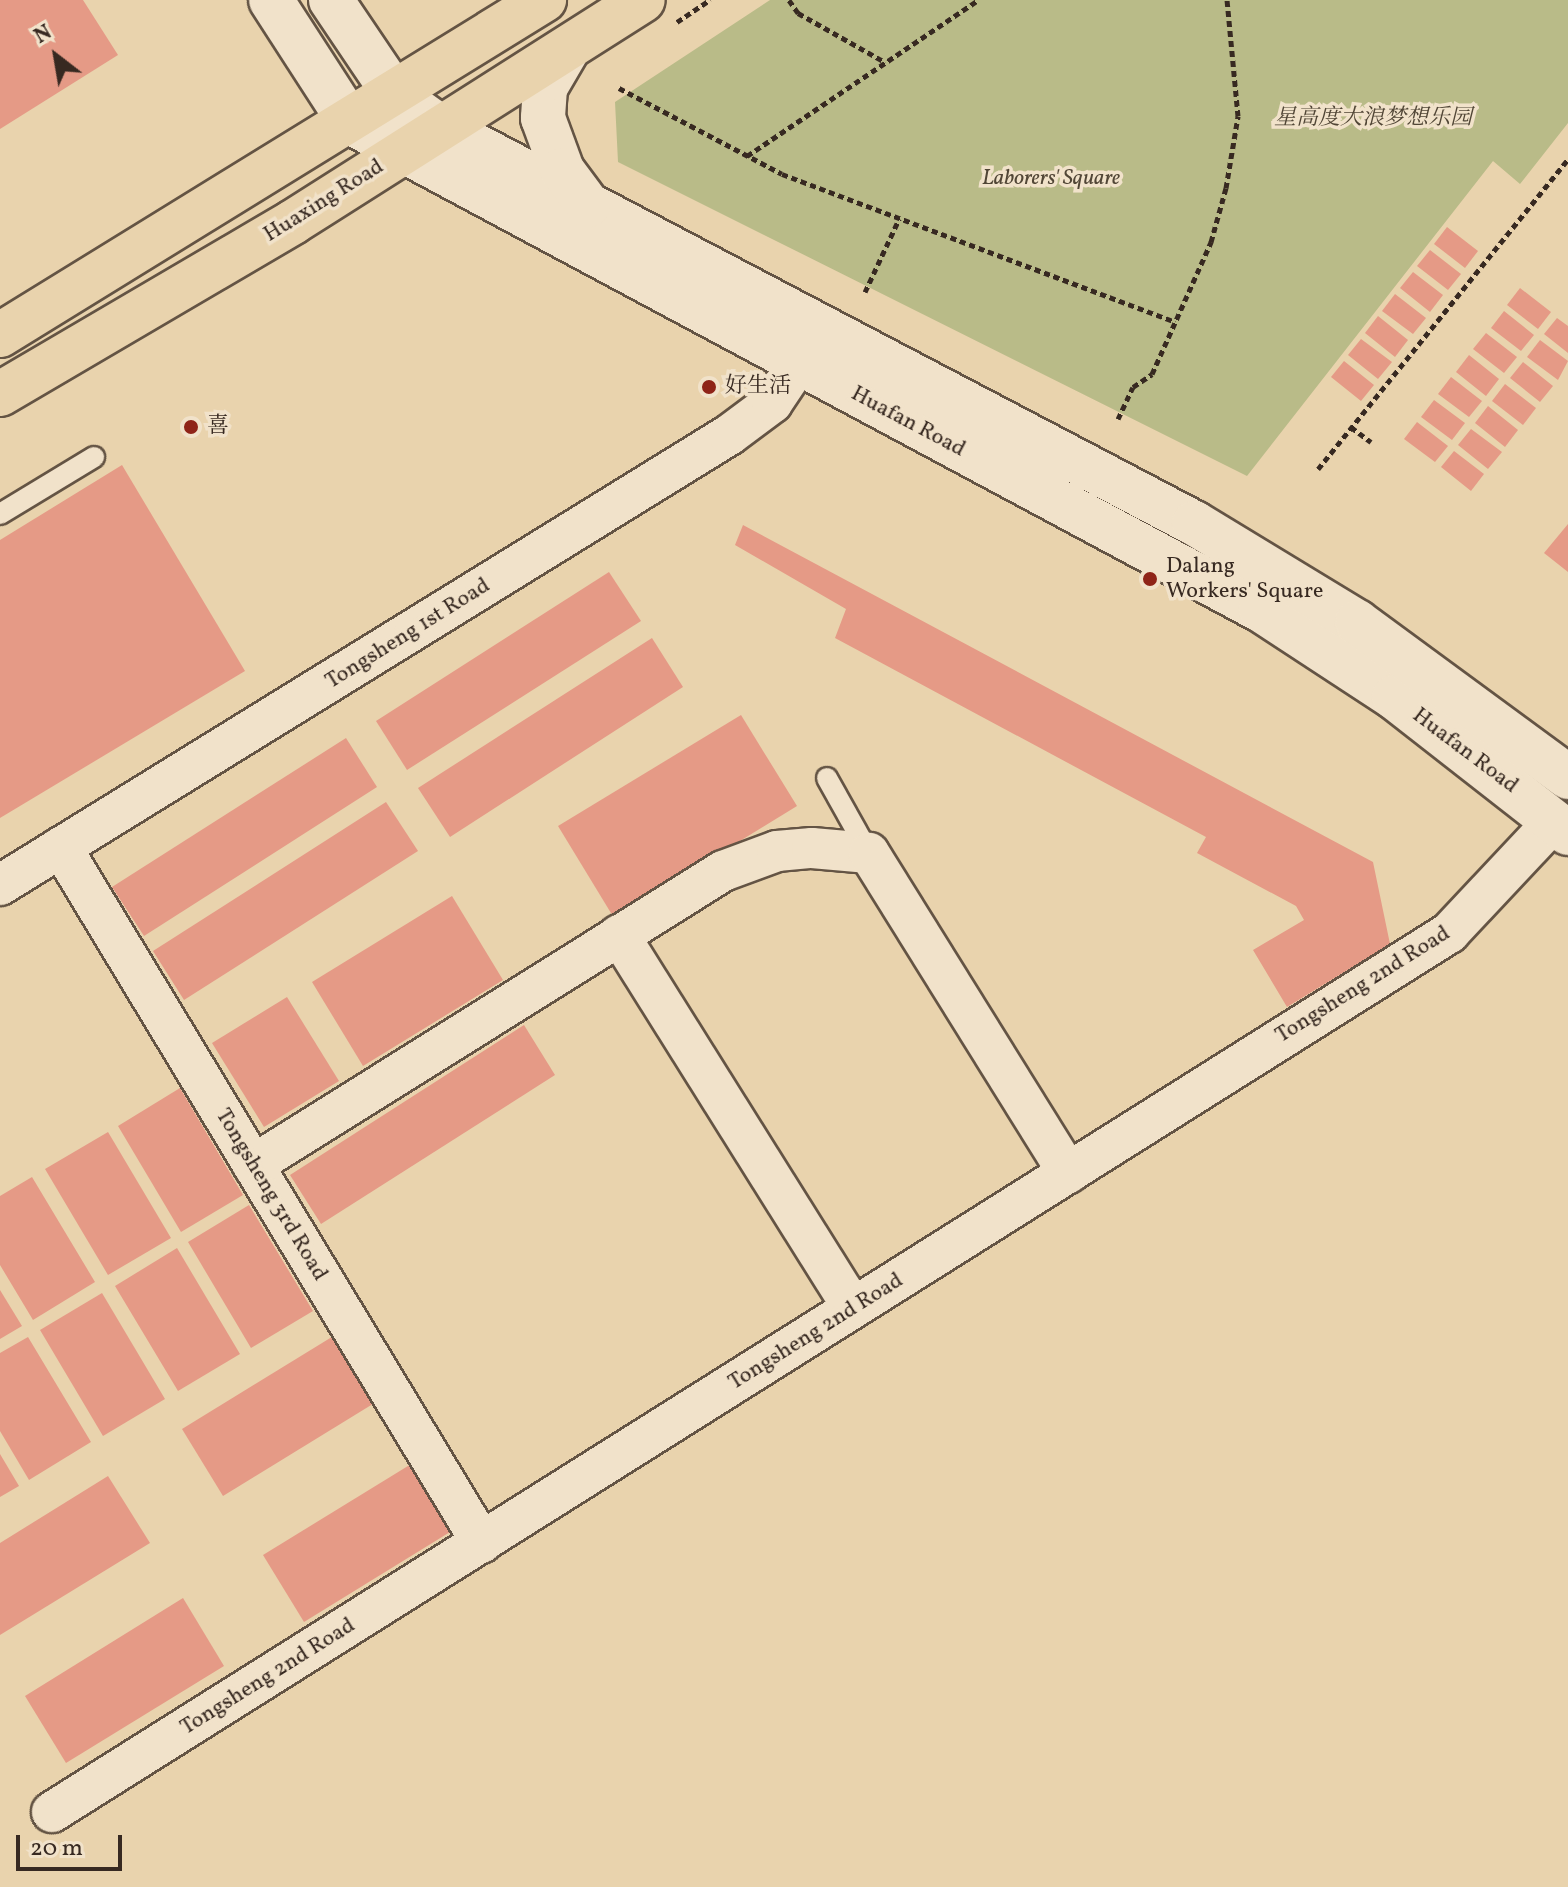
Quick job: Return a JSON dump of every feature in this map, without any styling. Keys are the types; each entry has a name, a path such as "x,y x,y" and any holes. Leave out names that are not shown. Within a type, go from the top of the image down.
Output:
{"main road":[{"name":"Huafan Road","path":"271,0 350,122 400,154 1261,610 1394,697 1561,827"},
{"name":"Huafan Road","path":"331,0 395,95 440,127 595,212 1194,523 1357,622 1568,777"},
{"path":"0,335 395,95 544,0"},
{"name":"Huaxing Road","path":"0,394 400,154 566,52 643,0"},
{"path":"566,52 545,88 544,124 562,170 595,212"}],"street":[{"name":"Tongsheng 1st Road","path":"0,885 729,435 772,403 798,364"},
{"name":"Tongsheng 2nd Road","path":"52,1812 1449,933 1561,827"},
{"name":"Tongsheng 3rd Road","path":"61,847 482,1543"},
{"path":"253,1165 619,935 746,859 812,848 869,853 1068,1173"},
{"path":"619,935 853,1308"}],"lane":[{"path":"0,514 94,457"},
{"path":"827,778 869,853"}],"path":[{"path":"789,0 798,13 885,62"},
{"path":"747,156 978,0"},
{"path":"1118,419 1133,387 1152,374 1211,242 1238,116 1227,0"},
{"path":"619,88 747,156 899,219 1175,322"},
{"path":"1318,469 1568,159"},
{"path":"865,292 899,219"},
{"path":"1351,427 1371,442"}],"green space":[{"name":"Laborers' Square","path":"770,0 1568,0 1568,123 1520,184 1493,161 1247,476 618,162 615,102"}],"building":[{"path":"0,0 83,0 118,55 0,129"},
{"path":"1447,227 1478,251 1465,268 1434,244"},
{"path":"1430,250 1461,274 1448,290 1417,266"},
{"path":"1413,272 1443,295 1430,312 1400,288"},
{"path":"1520,288 1551,312 1538,329 1507,305"},
{"path":"1395,294 1426,318 1413,334 1382,311"},
{"path":"1504,311 1534,335 1521,351 1491,328"},
{"path":"1378,316 1408,340 1395,357 1365,333"},
{"path":"1557,318 1568,326 1568,353 1544,334"},
{"path":"1486,333 1517,357 1504,373 1473,349"},
{"path":"1361,339 1392,362 1378,379 1348,355"},
{"path":"1540,340 1568,361 1558,380 1527,357"},
{"path":"1469,355 1499,379 1486,396 1456,372"},
{"path":"1344,361 1374,385 1361,401 1331,377"},
{"path":"1523,362 1553,386 1540,402 1510,378"},
{"path":"1451,377 1482,401 1469,417 1438,394"},
{"path":"1505,384 1536,408 1523,425 1492,401"},
{"path":"1434,400 1465,423 1452,440 1421,417"},
{"path":"1488,406 1518,430 1505,447 1475,423"},
{"path":"1417,422 1448,446 1435,462 1404,439"},
{"path":"1471,429 1502,452 1488,469 1458,445"},
{"path":"1454,451 1484,474 1471,491 1441,467"},
{"path":"122,465 245,671 0,818 0,540"},
{"path":"1568,524 1568,572 1544,553"},
{"path":"743,525 1373,862 1390,944 1287,1007 1253,950 1304,920 1296,906 1197,853 1206,837 835,638 846,609 735,545"},
{"path":"609,572 641,621 407,770 376,721"},
{"path":"652,638 683,687 450,837 418,788"},
{"path":"741,715 797,806 614,918 558,826"},
{"path":"346,738 377,787 144,936 112,887"},
{"path":"386,802 418,851 184,1000 153,951"},
{"path":"452,896 503,980 363,1066 312,982"},
{"path":"287,997 339,1081 264,1127 212,1043"},
{"path":"524,1025 555,1075 321,1224 290,1175"},
{"path":"180,1088 243,1195 181,1232 118,1126"},
{"path":"108,1132 171,1238 108,1275 45,1169"},
{"path":"32,1177 95,1282 33,1320 0,1265 0,1196"},
{"path":"249,1205 313,1311 251,1348 188,1242"},
{"path":"177,1248 240,1354 178,1391 115,1286"},
{"path":"0,1290 22,1326 0,1339"},
{"path":"102,1293 165,1399 103,1436 40,1330"},
{"path":"340,1332 381,1399 223,1496 182,1429"},
{"path":"28,1337 91,1442 29,1480 0,1431 0,1353"},
{"path":"0,1454 19,1486 0,1497"},
{"path":"421,1458 463,1524 304,1622 263,1555"},
{"path":"108,1476 150,1543 0,1635 0,1543"},
{"path":"183,1598 224,1666 66,1763 25,1696"}],"place":[{"name":"好生活","path":"709,387"},
{"name":"喜","path":"191,427"},
{"name":"Dalang Workers' Square","path":"1150,579"}],"park label":[{"name":"星高度大浪梦想乐园","path":"1373,119"}]}
